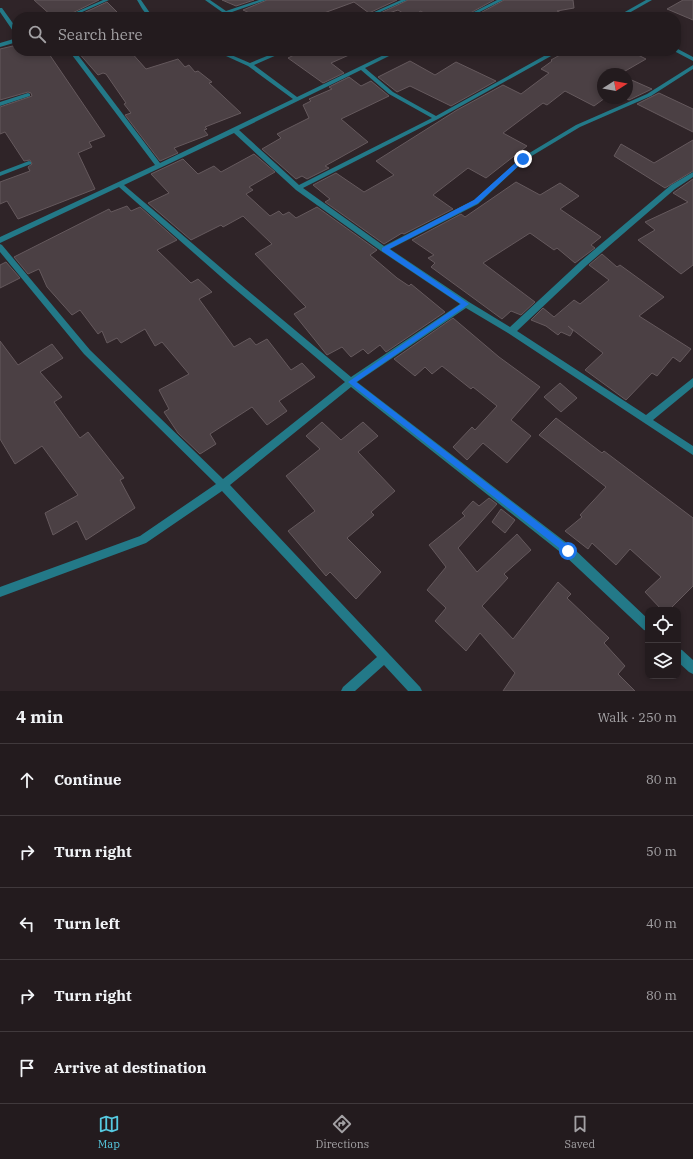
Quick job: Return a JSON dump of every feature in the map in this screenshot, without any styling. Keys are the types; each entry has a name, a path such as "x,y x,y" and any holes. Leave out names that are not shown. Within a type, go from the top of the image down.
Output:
{"street":[{"path":"79,12 107,0"},
{"path":"139,0 147,12"},
{"path":"207,0 223,12"},
{"path":"231,12 264,0"},
{"path":"377,12 405,0"},
{"path":"476,12 501,0"},
{"path":"627,12 650,0"},
{"path":"0,9 12,26"},
{"path":"0,45 12,41"},
{"path":"681,53 693,59"},
{"path":"76,56 158,165"},
{"path":"229,56 250,65 297,98"},
{"path":"250,65 271,56"},
{"path":"0,240 235,130 297,98 386,56"},
{"path":"298,188 436,118 547,56"},
{"path":"384,249 476,202 523,159 578,126 649,95 693,67"},
{"path":"362,68 391,93 436,118"},
{"path":"0,104 28,95"},
{"path":"235,130 298,188 384,249 693,451"},
{"path":"0,174 29,163"},
{"path":"511,331 584,263 673,187 693,174"},
{"path":"119,184 351,382 568,551 645,623"},
{"path":"0,248 87,352 223,485 416,691"},
{"path":"0,592 143,540 223,485 351,382 466,304"},
{"path":"647,420 693,382"},
{"path":"681,657 693,668"},
{"path":"347,691 384,658"}],"building":[{"path":"34,0 99,0 74,12 47,12"},
{"path":"222,0 254,0 236,6"},
{"path":"267,0 397,0 371,12 368,12 354,2 327,12 247,12 243,10"},
{"path":"408,0 494,0 472,12 401,12 398,10 392,12 382,12"},
{"path":"504,0 573,0 574,8 557,11 559,12 482,12"},
{"path":"683,0 693,0 693,20 681,15 681,12 674,12 667,9"},
{"path":"107,2 117,12 86,12"},
{"path":"12,46 12,56 50,56 105,136 89,142 92,147 78,153 95,189 18,219 7,201 0,204 0,182 30,171 28,167 32,164 30,160 24,161 5,132 0,134 0,107 32,96 31,93 28,92 0,100 0,49"},
{"path":"81,56 134,56 146,69 178,59 185,67 189,65 195,72 198,71 212,82 209,83 241,113 205,127 207,129 204,130 208,135 174,148 178,153 160,161 125,115 131,113 106,74 103,73 98,75"},
{"path":"292,56 347,56 331,63 344,73 323,83 288,58"},
{"path":"558,56 640,56 646,59 630,68 597,68 597,104 594,106 565,91 547,105 543,103 503,133 527,146 486,178 468,168 433,195 453,209 404,234 402,233 384,244 325,202 330,199 313,185 336,173 364,192 394,175 376,161 457,110 503,85 521,94 549,73 541,69 552,61 551,60"},
{"path":"410,61 435,75 456,62 496,81 451,106 410,86 397,92 378,77"},
{"path":"349,77 361,86 371,81 389,96 341,119 368,142 325,166 329,168 307,179 302,176 296,179 262,149 281,138 277,134 309,118 303,105 311,101 309,99 332,89 329,87"},
{"path":"633,81 652,89 633,98"},
{"path":"659,93 693,109 693,132 637,104"},
{"path":"693,140 693,171 665,188 614,156 621,144 654,163"},
{"path":"254,154 275,172 249,187 253,190 246,194 270,216 279,211 283,215 289,212 296,218 317,207 377,250 370,255 397,278 409,286 411,284 445,312 386,352 380,345 368,354 363,349 351,357 342,347 327,355 294,314 306,307 255,254 272,244 243,216 223,227 221,225 191,240 148,203 169,193 151,174 183,159 198,174 214,166 221,172"},
{"path":"693,179 693,265 681,274 638,240 655,230 645,222 688,202 673,193"},
{"path":"516,182 540,195 560,183 579,196 560,209 601,237 591,245 595,248 575,263 557,248 554,250 530,233 483,263 535,302 521,315 511,311 502,319 431,267 435,263 428,258 434,255 412,240 461,214 465,217"},
{"path":"127,206 131,211 140,207 177,240 157,250 191,283 198,279 212,292 199,299 234,347 250,338 256,345 267,339 291,370 302,363 315,377 279,401 287,411 267,425 252,407 210,434 216,444 200,454 178,433 164,412 169,409 159,390 189,374 162,342 155,346 145,329 121,343 117,338 107,343 102,331 98,334 80,310 72,315 47,287 39,269 28,274 14,257 109,209 111,212"},
{"path":"602,254 617,267 620,265 664,297 639,316 691,349 680,362 673,357 657,376 652,373 626,400 585,370 603,353 568,326 573,331 570,336 561,332 558,335 546,326 531,320 543,308 554,317 574,300 580,304 609,280 589,265"},
{"path":"6,262 20,278 0,288 0,265"},
{"path":"453,318 499,357 540,387 511,420 531,436 507,463 483,443 467,460 453,447 472,427 475,430 497,406 473,387 471,389 442,366 432,374 425,367 415,376 394,359"},
{"path":"0,341 18,365 52,344 63,358 40,372 62,397 54,402 80,438 88,432 124,478 120,480 135,508 86,540 77,521 53,535 45,513 78,495 42,446 15,464 0,439"},
{"path":"560,383 577,398 561,412 544,397"},
{"path":"556,418 602,453 604,451 693,518 693,586 672,607 659,607 645,592 661,577 630,549 616,565 592,543 588,549 565,531 582,517 580,515 606,487 539,435"},
{"path":"322,422 341,440 363,422 378,436 358,452 395,491 371,512 374,515 347,538 381,572 356,599 330,572 326,576 288,531 315,511 286,476 320,449 306,436"},
{"path":"489,498 497,504 458,548 477,572 517,534 531,550 504,574 508,578 482,606 513,639 558,582 571,594 567,598 609,638 604,643 625,666 618,674 635,691 503,691 515,673 480,633 466,651 435,621 446,608 427,590 446,567 429,545 465,516 462,513 473,501 479,506"},
{"path":"501,509 515,520 505,533 492,522"}],"route":[{"path":"523,159 476,202 384,249 466,304 351,382 568,551"}]}
